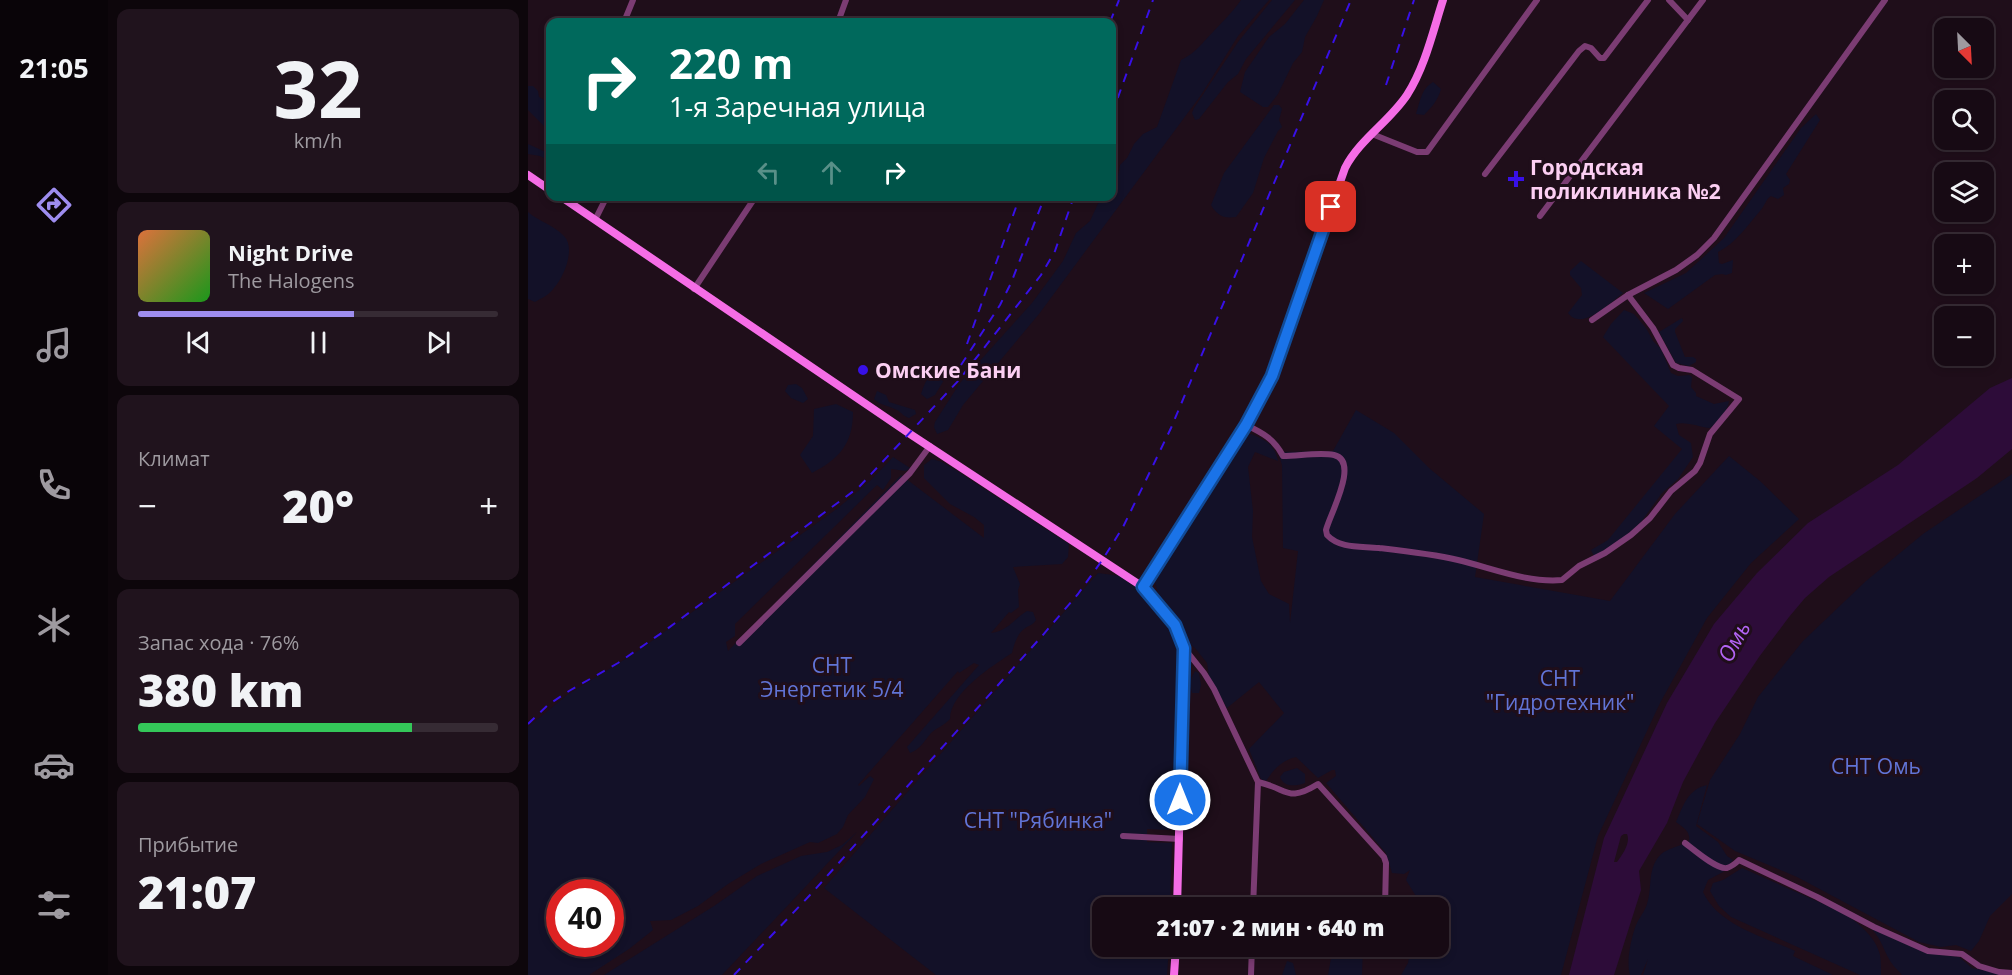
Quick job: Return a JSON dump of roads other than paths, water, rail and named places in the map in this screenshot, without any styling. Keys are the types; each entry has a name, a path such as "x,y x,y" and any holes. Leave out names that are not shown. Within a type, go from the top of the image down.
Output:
{"street":[{"path":"626,18 633,0"},
{"path":"839,18 846,0"},
{"path":"1143,587 1246,425 1272,376 1345,168 1359,146 1390,116 1408,94 1418,73 1443,0"},
{"path":"1372,134 1417,152 1427,152 1537,0"},
{"path":"1485,174 1579,51 1588,46 1600,58 1604,58 1648,0"},
{"path":"1669,0 1688,20"},
{"path":"1540,216 1702,0"},
{"path":"1592,320 1628,295 1676,270 1697,255 1714,238 1885,0"},
{"path":"528,175 546,187"},
{"path":"567,201 694,289 1143,587 1175,625 1184,648 1214,689 1258,782 1253,897"},
{"path":"595,220 604,201"},
{"path":"694,289 753,201"},
{"path":"1246,425 1269,436 1283,456 1330,455 1343,460 1346,471 1326,530 1327,535 1337,544 1456,560 1508,574 1562,580 1579,566 1605,553 1650,518 1671,490 1695,471 1710,434 1739,399 1692,370 1673,365 1653,328 1628,295"},
{"path":"739,643 910,473 930,446"},
{"path":"1177,897 1184,648"},
{"path":"1258,782 1270,785 1289,795 1305,792 1318,784 1384,857 1386,863 1385,897"},
{"path":"1123,836 1180,839"},
{"path":"1685,843 1723,868 1728,868 1739,860 1874,927 1928,951 1962,954 1979,966 2012,973"},
{"path":"1174,975 1175,957"},
{"path":"1251,975 1252,957"}],"water":[{"name":"Омь","path":"2012,378 2012,449 1977,478 1829,577 1805,598 1759,657 1715,723 1683,782 1667,823 1639,871 1641,890 1614,975 1569,975 1604,838 1667,703 1714,624 1757,573 1808,523 1898,465 1990,388","holes":["1627,834 1628,841 1625,849 1617,862 1614,862 1621,836"]}],"railway":[{"path":"1112,18 1119,0"},
{"path":"1116,103 1153,0"},
{"path":"734,975 811,894 1042,636 1078,594 1103,559 1123,527 1171,428 1351,0"},
{"path":"1386,85 1414,0"},
{"path":"967,344 1018,201"},
{"path":"961,365 1000,305 1043,201"},
{"path":"528,724 548,705 618,663 663,632 859,487 959,380 1041,275 1055,251 1072,201"}],"place":[{"name":"Городская поликлиника №2","path":"1516,179"},
{"name":"Омские Бани","path":"863,370"}],"park label":[{"name":"СНТ Энергетик 5/4","path":"832,677"},
{"name":"СНТ \"Гидротехник\"","path":"1560,690"},
{"name":"СНТ Омь","path":"1876,766"},
{"name":"СНТ \"Рябинка\"","path":"1038,820"}]}
